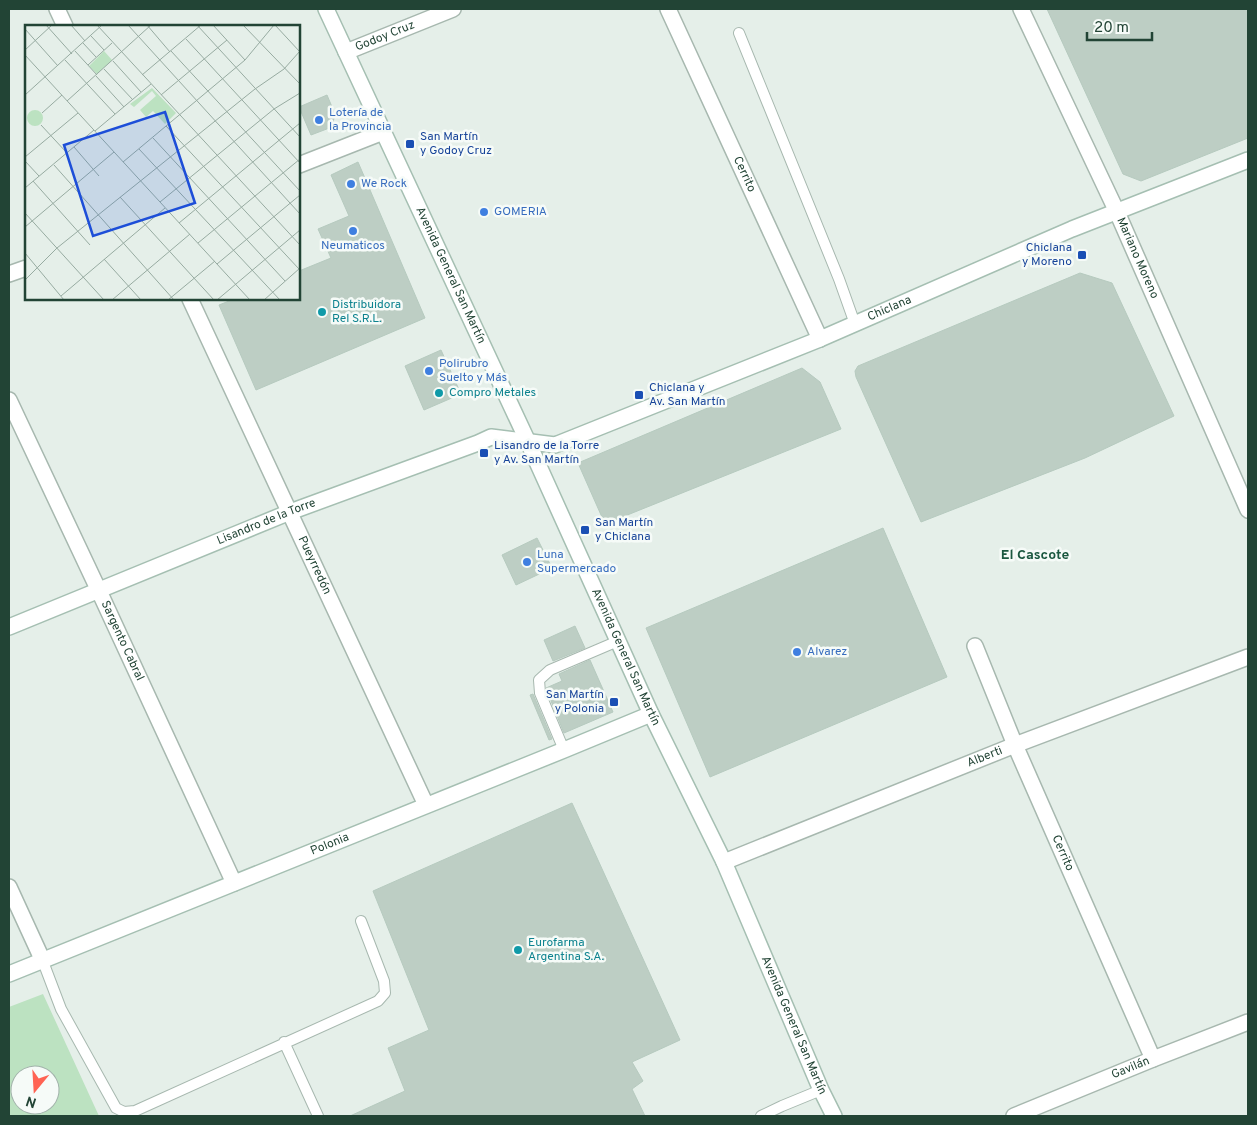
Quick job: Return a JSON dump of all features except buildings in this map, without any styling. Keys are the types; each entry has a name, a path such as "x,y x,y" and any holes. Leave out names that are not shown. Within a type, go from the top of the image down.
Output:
{"street":[{"path":"57,9 65,25"},
{"name":"Avenida General San Martín","path":"326,9 528,442 651,714 724,862 821,1090 834,1116"},
{"name":"Godoy Cruz","path":"346,52 453,9"},
{"name":"Cerrito","path":"668,9 820,340"},
{"name":"Mariano Moreno","path":"1021,9 1117,212 1248,510"},
{"path":"300,165 383,132"},
{"name":"Chiclana","path":"528,442 554,446 820,340 1072,229 1248,160"},
{"path":"9,274 25,268"},
{"name":"Pueyrredón","path":"190,300 426,805"},
{"name":"Sargento Cabral","path":"9,400 234,882"},
{"name":"Lisandro de la Torre","path":"9,627 290,512 491,437 528,442"},
{"name":"Cerrito","path":"975,646 1015,745 1153,1059"},
{"name":"Alberti","path":"724,862 1015,745 1248,657"},
{"name":"Polonia","path":"9,974 651,714"},
{"path":"9,887 42,960"},
{"name":"Gavilán","path":"1014,1116 1248,1022"}],"lane":[{"path":"739,33 839,279 855,324"},
{"path":"564,750 540,693 539,680 550,670 618,641"},
{"path":"42,960 62,1009 116,1108 124,1112 135,1110 378,1000 385,993 384,981 360,920"},
{"path":"284,1042 318,1116"},
{"path":"761,1116 821,1090"}],"green space":[{"path":"43,994 99,1116 9,1116 9,1007"}],"place":[{"name":"Lotería de la Provincia","path":"319,120"},
{"name":"San Martín y Godoy Cruz","path":"410,144"},
{"name":"We Rock","path":"351,184"},
{"name":"GOMERIA","path":"484,212"},
{"name":"Neumaticos","path":"353,231"},
{"name":"Chiclana y Moreno","path":"1082,255"},
{"name":"Distribuidora Rel S.R.L.","path":"322,312"},
{"name":"Polirubro Suelto y Más","path":"429,371"},
{"name":"Compro Metales","path":"439,393"},
{"name":"Chiclana y Av. San Martín","path":"639,395"},
{"name":"Lisandro de la Torre y Av. San Martín","path":"484,453"},
{"name":"San Martín y Chiclana","path":"585,530"},
{"name":"Luna Supermercado","path":"527,562"},
{"name":"Alvarez","path":"797,652"},
{"name":"San Martín y Polonia","path":"614,702"},
{"name":"Eurofarma Argentina S.A.","path":"518,950"}],"district":[{"name":"El Cascote","path":"1035,555"}]}
